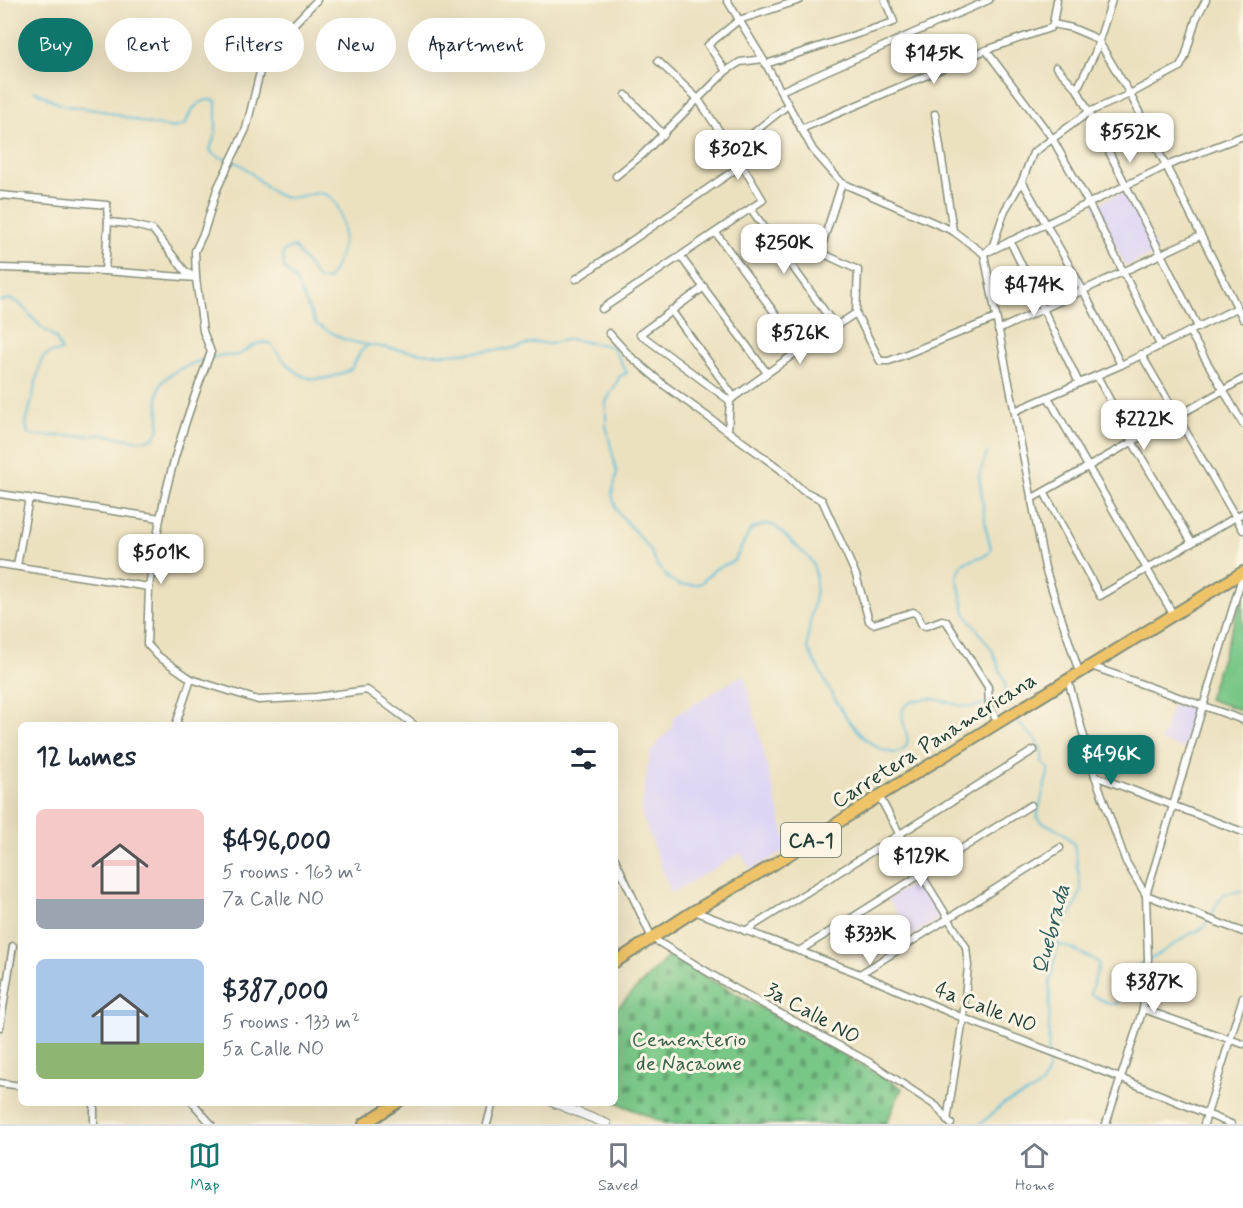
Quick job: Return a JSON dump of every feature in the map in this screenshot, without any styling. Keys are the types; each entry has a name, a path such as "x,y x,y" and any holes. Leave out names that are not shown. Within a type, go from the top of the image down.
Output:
{"highway":[{"name":"Carretera Panamericana","path":"618,960 1079,672 1243,573"},
{"path":"364,1124 392,1106"}],"street":[{"path":"317,0 295,23 260,72 246,129 217,189 204,232 195,251 203,331 211,352 181,439 160,518 149,587 147,644 158,656 190,680 258,700 316,698 368,690 410,722"},
{"path":"727,0 813,150 842,183 953,231 984,254 1048,578 1079,672"},
{"path":"726,71 708,45 739,20 800,0"},
{"path":"616,176 664,135 726,71 740,62 764,61 894,22 885,0"},
{"path":"781,91 988,0"},
{"path":"801,129 986,50 1050,28 1053,24 1057,0"},
{"path":"1077,88 1095,53 1112,0"},
{"path":"984,254 993,245 1005,210 1022,181 1033,153 1089,112 1131,94 1180,67 1196,19 1206,0"},
{"path":"1053,24 1072,28 1099,42 1131,94 1243,319"},
{"path":"986,50 1052,138 1089,204 1160,345"},
{"path":"602,309 763,200 698,99 658,62"},
{"path":"1056,67 1077,88 1198,327"},
{"path":"626,95 664,135"},
{"path":"732,150 788,105"},
{"path":"935,114 953,231"},
{"path":"984,254 1166,166 1243,136"},
{"path":"576,279 742,165"},
{"path":"1022,181 1121,364"},
{"path":"842,183 823,242 824,254 858,270 856,314 879,359 884,362 996,318"},
{"path":"0,195 107,204 105,271"},
{"path":"750,209 836,327"},
{"path":"108,222 153,230 185,271 196,278"},
{"path":"716,232 801,349"},
{"path":"998,330 1200,236"},
{"path":"1010,241 1079,383"},
{"path":"681,257 767,373"},
{"path":"0,267 105,271 196,278"},
{"path":"704,287 640,334 732,399"},
{"path":"1015,411 1097,376 1237,308"},
{"path":"671,310 732,399 728,430"},
{"path":"732,399 801,349 856,314"},
{"path":"1189,331 1243,424"},
{"path":"609,333 629,355 664,385 780,469 802,490 822,500 856,575 869,621 873,624 914,612 922,625 946,621 988,687 989,706 1007,717"},
{"path":"1142,354 1243,530"},
{"path":"1097,376 1133,443 1192,543"},
{"path":"1031,499 1243,379"},
{"path":"1048,397 1173,614"},
{"path":"1044,492 1100,596 1243,513"},
{"path":"0,494 160,518"},
{"path":"16,566 29,498"},
{"path":"0,564 149,587"},
{"path":"1106,1124 1143,1009 1148,959 1146,895 1243,573"},
{"path":"1091,666 1243,720"},
{"path":"177,722 190,680"},
{"path":"1068,680 1095,776 1126,862 1146,895 1243,932"},
{"path":"745,931 898,833 1034,750"},
{"path":"1095,776 1243,832"},
{"path":"879,796 921,874 966,947 968,966 963,1018 949,1122"},
{"path":"799,951 1031,805"},
{"path":"860,974 1060,848"},
{"path":"618,865 652,938"},
{"name":"4a Calle NO","path":"694,911 860,974 963,1018 1060,1054 1232,1124"},
{"name":"3a Calle NO","path":"652,938 732,987 874,1065 936,1106 949,1122"},
{"path":"0,1028 13,946"},
{"path":"1204,1124 1243,997"},
{"path":"1143,1009 1243,1044"},
{"path":"0,1083 18,1086"},
{"path":"94,1106 94,1124"},
{"path":"195,1106 211,1124"},
{"path":"487,1124 492,1106"},
{"path":"560,1106 594,1122 607,1124"}],"shaded area":[{"path":"1126,190 1158,252 1126,266 1093,206"},
{"path":"744,674 788,848 751,870 741,853 671,893 641,812 650,753 672,728 673,717"},
{"path":"1174,700 1198,708 1185,749 1161,741"},
{"path":"919,880 942,917 912,936 888,899"}],"green space":[{"path":"1243,596 1243,711 1208,699"},
{"name":"Cementerio de Nacaome","path":"669,956 902,1088 886,1124 666,1124 618,1103 618,1007"}],"waterway":[{"path":"35,91 61,105 103,111 174,128 186,124 196,105 205,101 216,101 216,132 210,150 213,154 243,166 278,195 289,198 324,194 338,207 342,221 343,242 328,280 318,279 294,247 285,250 283,254 284,268 295,280 316,324 343,339 429,354 510,349 536,342 549,344 569,339 613,348 627,373 620,376 606,402 606,425 617,473 612,494 617,511 649,548 657,565 669,579 679,585 701,583 715,569 734,561 751,529 767,524 775,526 811,560 816,581 808,649 848,720 870,743 891,753 904,749 908,741 903,710 907,704 918,700 932,699 971,707 990,704 1007,709"},
{"path":"0,301 10,299 19,303 41,327 55,337 62,351 47,354 41,361 26,424 28,434 33,435 105,435 138,440 150,439 158,432 158,396 162,383 173,373 190,365 224,355 236,356 262,342 271,344 296,372 305,377 325,379 351,369 361,351 367,346"},
{"path":"987,453 979,475 986,529 991,548 988,554 962,564 957,577 965,613 992,650 1005,682 1007,709"},
{"name":"Quebrada","path":"981,1124 1003,1104 1033,1091 1043,1083 1048,1070 1050,982 1060,931 1076,905 1081,890 1074,844 1064,833 1037,817 1049,769 1042,763 1041,748 1014,718"},
{"path":"1056,945 1066,946 1097,961 1099,965 1090,994 1110,1004 1116,1004 1120,1000 1131,969 1204,928 1223,894 1243,891"}]}
